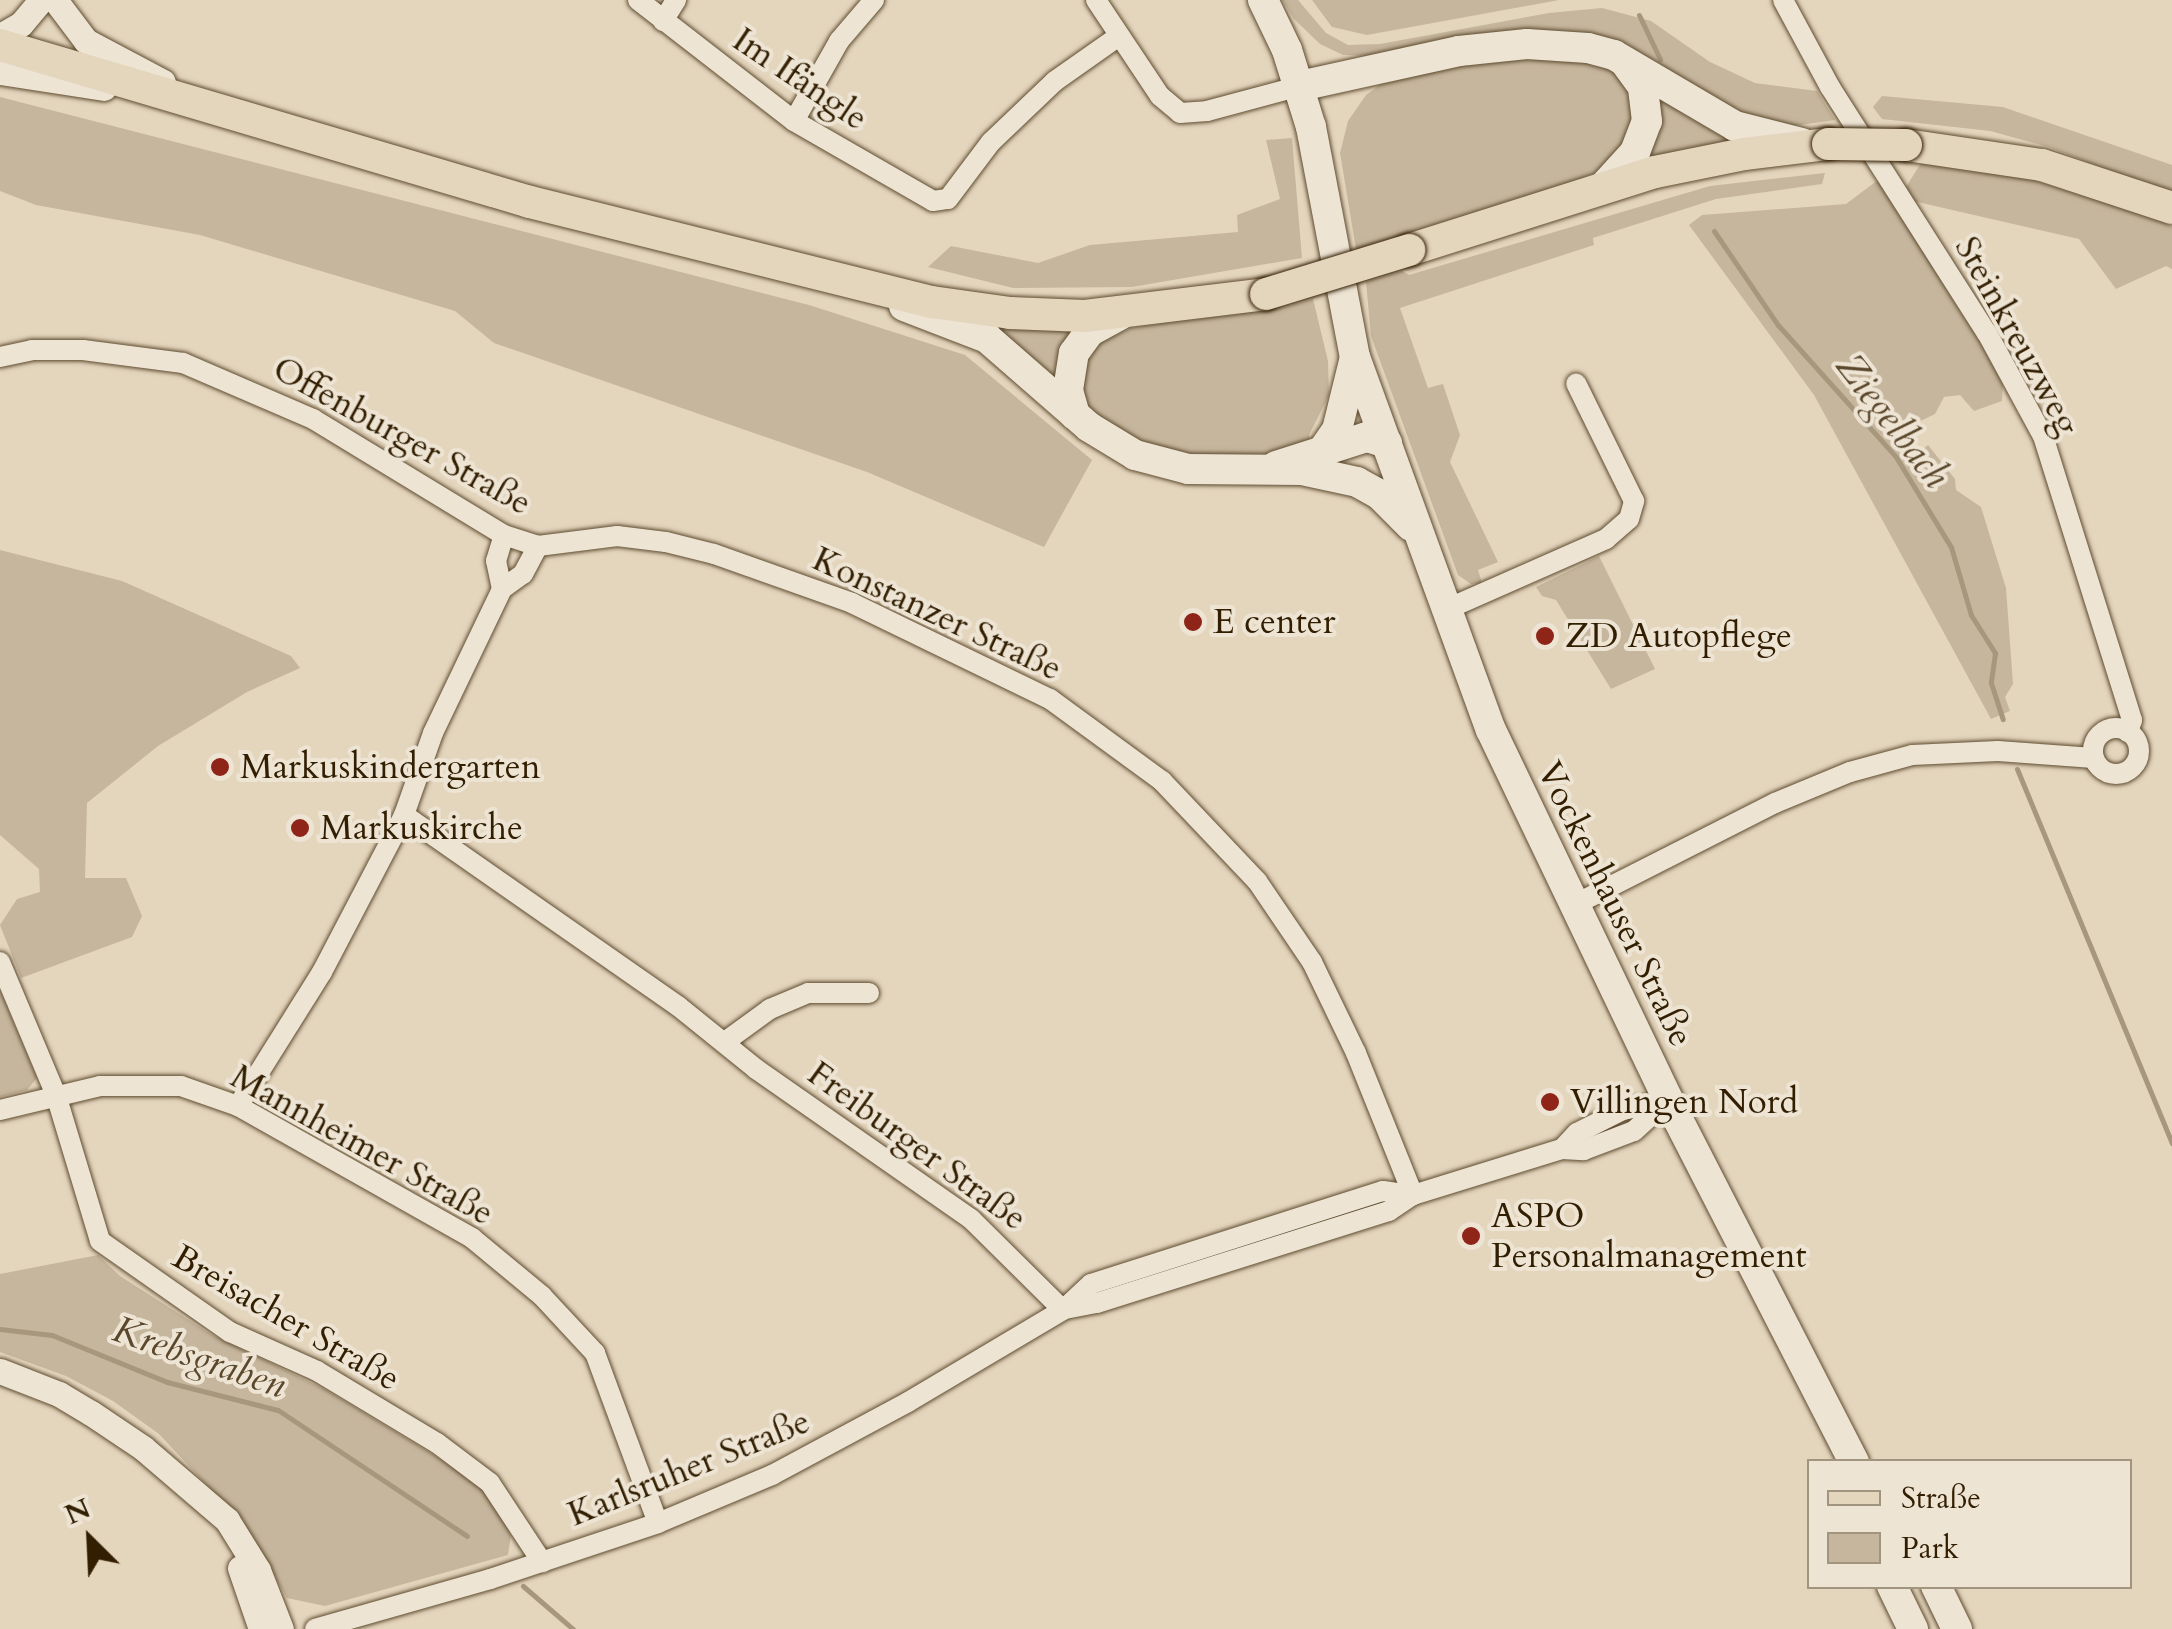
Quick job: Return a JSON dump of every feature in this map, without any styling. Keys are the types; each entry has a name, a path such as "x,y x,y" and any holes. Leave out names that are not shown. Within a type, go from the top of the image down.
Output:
{"main road":[{"name":"Vockenhauser Straße","path":"1263,0 1300,86 1356,358 1416,532 1510,776 1668,1100 1852,1459"},
{"path":"0,44 530,202 814,274 971,308 1048,315 1122,314 1266,294 1604,186 1707,160 1824,145"},
{"path":"1300,86 1500,46 1588,48 1623,60 1736,126 1776,139 1824,145 1906,145 2042,166 2172,208"},
{"path":"1604,186 1634,152 1646,121 1643,88 1623,60"},
{"path":"814,274 987,338 1075,415 1118,447 1152,462 1188,469 1302,470 1357,482 1378,494 1416,532"},
{"path":"1075,415 1068,390 1074,353 1088,332 1122,314"},
{"path":"1325,447 1337,430 1356,358"},
{"path":"1269,468 1325,447 1367,437 1387,443 1373,457 1302,470"},
{"name":"Vockenhauser Straße","path":"1761,1277 1758,1300 1830,1459"},
{"name":"Vockenhauser Straße","path":"1761,1277 1784,1290 1874,1459"},
{"path":"1913,1629 1914,1589"},
{"path":"1915,1589 1934,1629"},
{"path":"1916,1589 1956,1629"}],"street":[{"path":"0,36 28,17 41,0"},
{"path":"55,0 86,40 208,104"},
{"name":"Im Ifängle","path":"638,0 794,121 934,201 948,199 991,142 1055,82 1120,36"},
{"path":"662,21 676,0"},
{"path":"794,121 840,41 874,0"},
{"path":"1096,0 1160,96 1180,113 1207,111 1300,86"},
{"name":"Steinkreuzweg","path":"1782,0 1839,102 1987,333 2043,436 2132,720 2128,732"},
{"path":"0,72 208,104"},
{"name":"Offenburger Straße","path":"0,357 32,350 83,350 182,363 313,419 504,536 538,546"},
{"path":"1445,610 1606,539 1629,519 1634,501 1576,383"},
{"path":"502,589 496,561 504,536"},
{"name":"Konstanzer Straße","path":"538,546 617,536 666,542 714,554 852,604 994,668 1050,700 1129,754 1201,818 1257,882 1301,944 1356,1053 1413,1194"},
{"path":"238,1106 322,972 404,815 433,733 502,589 523,574 538,546"},
{"path":"2120,728 2128,732 2138,745 2131,768 2123,773 2106,772 2094,758 2093,749 2102,733 2120,728"},
{"path":"1574,905 1775,803 1863,768 1912,755 1998,751 2094,758"},
{"name":"Freiburger Straße","path":"404,815 726,1041 756,1069 971,1218 1063,1310"},
{"path":"0,962 56,1095"},
{"path":"726,1041 770,1010 808,993 869,993"},
{"name":"Mannheimer Straße","path":"0,1110 100,1086 180,1086 238,1106 472,1238 542,1296 594,1354 658,1523"},
{"name":"Breisacher Straße","path":"56,1095 100,1241 230,1332 317,1371 438,1443 490,1483 542,1562"},
{"name":"Karlsruher Straße","path":"315,1629 490,1580 658,1523 808,1459 1063,1310 1097,1304 1389,1212 1413,1194 1562,1148 1578,1133 1623,1110 1668,1100"},
{"path":"0,1371 59,1394 144,1448 203,1503 228,1520 258,1570 281,1629"},
{"path":"203,1503 242,1571 261,1629"}],"green space":[{"path":"1282,0 1298,0 1326,33 1348,45 1380,44 1549,13 1602,8 1651,21 1710,62 1755,83 1817,91 1835,120 1792,126 1747,118 1627,45 1583,36 1379,56 1343,55 1320,44 1294,19"},
{"path":"1312,0 1559,0 1367,35 1332,27"},
{"path":"1523,54 1605,65 1626,80 1639,125 1603,169 1572,183 1356,249 1340,153 1348,121 1366,95 1388,79"},
{"path":"1644,77 1754,140 1632,169"},
{"path":"1882,96 2003,107 2172,165 2172,195 2049,147 1990,131 1882,119 1873,107"},
{"path":"0,97 809,305 965,355 1092,460 1044,547 867,472 494,343 455,311 200,235 36,205 0,191"},
{"path":"1292,138 1302,258 1132,287 1013,288 928,267 951,246 1038,263 1090,245 1238,232 1237,215 1280,199 1266,140"},
{"path":"1921,163 2005,171 2157,219 2172,227 2172,269 2166,266 2116,289 2079,239 1913,201 1906,187"},
{"path":"1825,173 1822,184 1716,199 1593,238 1594,245 1400,308 1428,388 1443,384 1460,435 1450,462 1498,562 1478,570 1482,583 1471,584 1458,575 1371,336 1366,282 1402,271 1409,275 1710,186"},
{"path":"1878,180 2003,379 2002,401 1974,411 1960,395 1944,397 1935,414 1910,426 1912,449 1919,452 1928,445 1955,479 1956,490 1981,507 2006,588 2013,684 2005,697 2010,711 1991,719 1814,395 1689,225 1702,215 1846,204"},
{"path":"1313,299 1328,361 1329,395 1309,435 1310,443 1286,454 1192,459 1130,443 1097,418 1082,397 1087,357 1101,342 1131,328 1272,306 1274,310"},
{"path":"969,321 1086,329 1061,387"},
{"path":"0,550 122,581 291,656 300,668 247,692 158,746 87,803 85,878 126,878 142,916 132,937 21,978 0,925 17,899 40,892 39,869 0,835"},
{"path":"1599,556 1655,669 1611,689 1556,600 1542,596 1536,587"},
{"path":"0,990 37,1078 27,1090 0,1097"},
{"path":"98,1255 120,1276 212,1335 324,1389 485,1486 511,1535 508,1555 325,1606 287,1598 246,1527 159,1434 113,1401 66,1376 0,1352 0,1274"}],"waterway":[{"name":"Ziegelbach","path":"1639,15 1660,59"},
{"name":"Ziegelbach","path":"1714,231 1778,325 1896,457 1951,547 1971,615 1995,653 1991,683 2003,719"},
{"name":"Ziegelbach","path":"2017,769 2172,1143"},
{"name":"Krebsgraben","path":"0,1329 52,1335 167,1382 278,1410 467,1536"},
{"name":"Krebsgraben","path":"523,1586 573,1629"}],"place":[{"name":"E center","path":"1193,622"},
{"name":"ZD Autopflege","path":"1545,636"},
{"name":"Markuskindergarten","path":"220,767"},
{"name":"Markuskirche","path":"300,828"},
{"name":"Villingen Nord","path":"1550,1102"},
{"name":"ASPO Personalmanagement","path":"1471,1236"}]}
